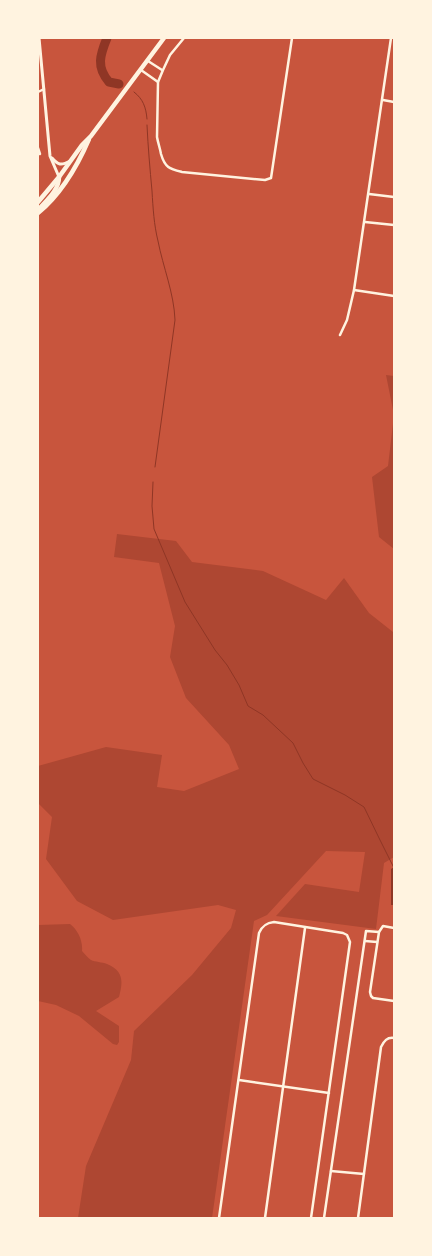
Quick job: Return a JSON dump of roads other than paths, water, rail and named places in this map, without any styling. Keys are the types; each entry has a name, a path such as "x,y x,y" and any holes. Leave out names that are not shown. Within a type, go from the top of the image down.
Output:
{"highway":[{"path":"38,202 91,136 164,38"},
{"path":"38,212 56,196 82,156 91,136"},
{"path":"59,177 68,174 82,156"},
{"path":"38,212 53,194 58,185 59,177"}],"street":[{"path":"39,38 38,44 50,156 59,177"},
{"path":"184,38 170,55 158,82 158,143 164,162 171,169 182,172 265,180 272,178 292,38"},
{"path":"340,335 347,320 354,290 391,38"},
{"path":"147,60 163,70"},
{"path":"140,69 158,82"},
{"path":"38,92 44,90"},
{"path":"383,100 394,102"},
{"path":"38,148 40,154"},
{"path":"50,156 59,164 64,165 71,161"},
{"path":"369,194 394,197"},
{"path":"365,222 394,225"},
{"path":"354,290 394,296"},
{"path":"219,1218 259,933 268,922 343,933 347,935 350,942 311,1218"},
{"path":"394,928 383,926 379,932 370,994 375,998 394,1001"},
{"path":"265,1218 305,928"},
{"path":"324,1218 366,931 379,932"},
{"path":"365,941 378,942"},
{"path":"358,1218 381,1048 387,1039 394,1038"},
{"path":"239,1080 329,1092"},
{"path":"331,1171 364,1174"}],"waterway":[{"path":"107,38 100,61 102,71 109,82 119,84"},
{"path":"134,92 144,104 147,119"},
{"path":"147,125 155,223 160,251 173,300 175,320 155,467"},
{"path":"153,482 152,506 154,529 185,602 215,650 227,665 239,685 248,706 263,715 293,743 313,779 364,807 394,868"}]}
